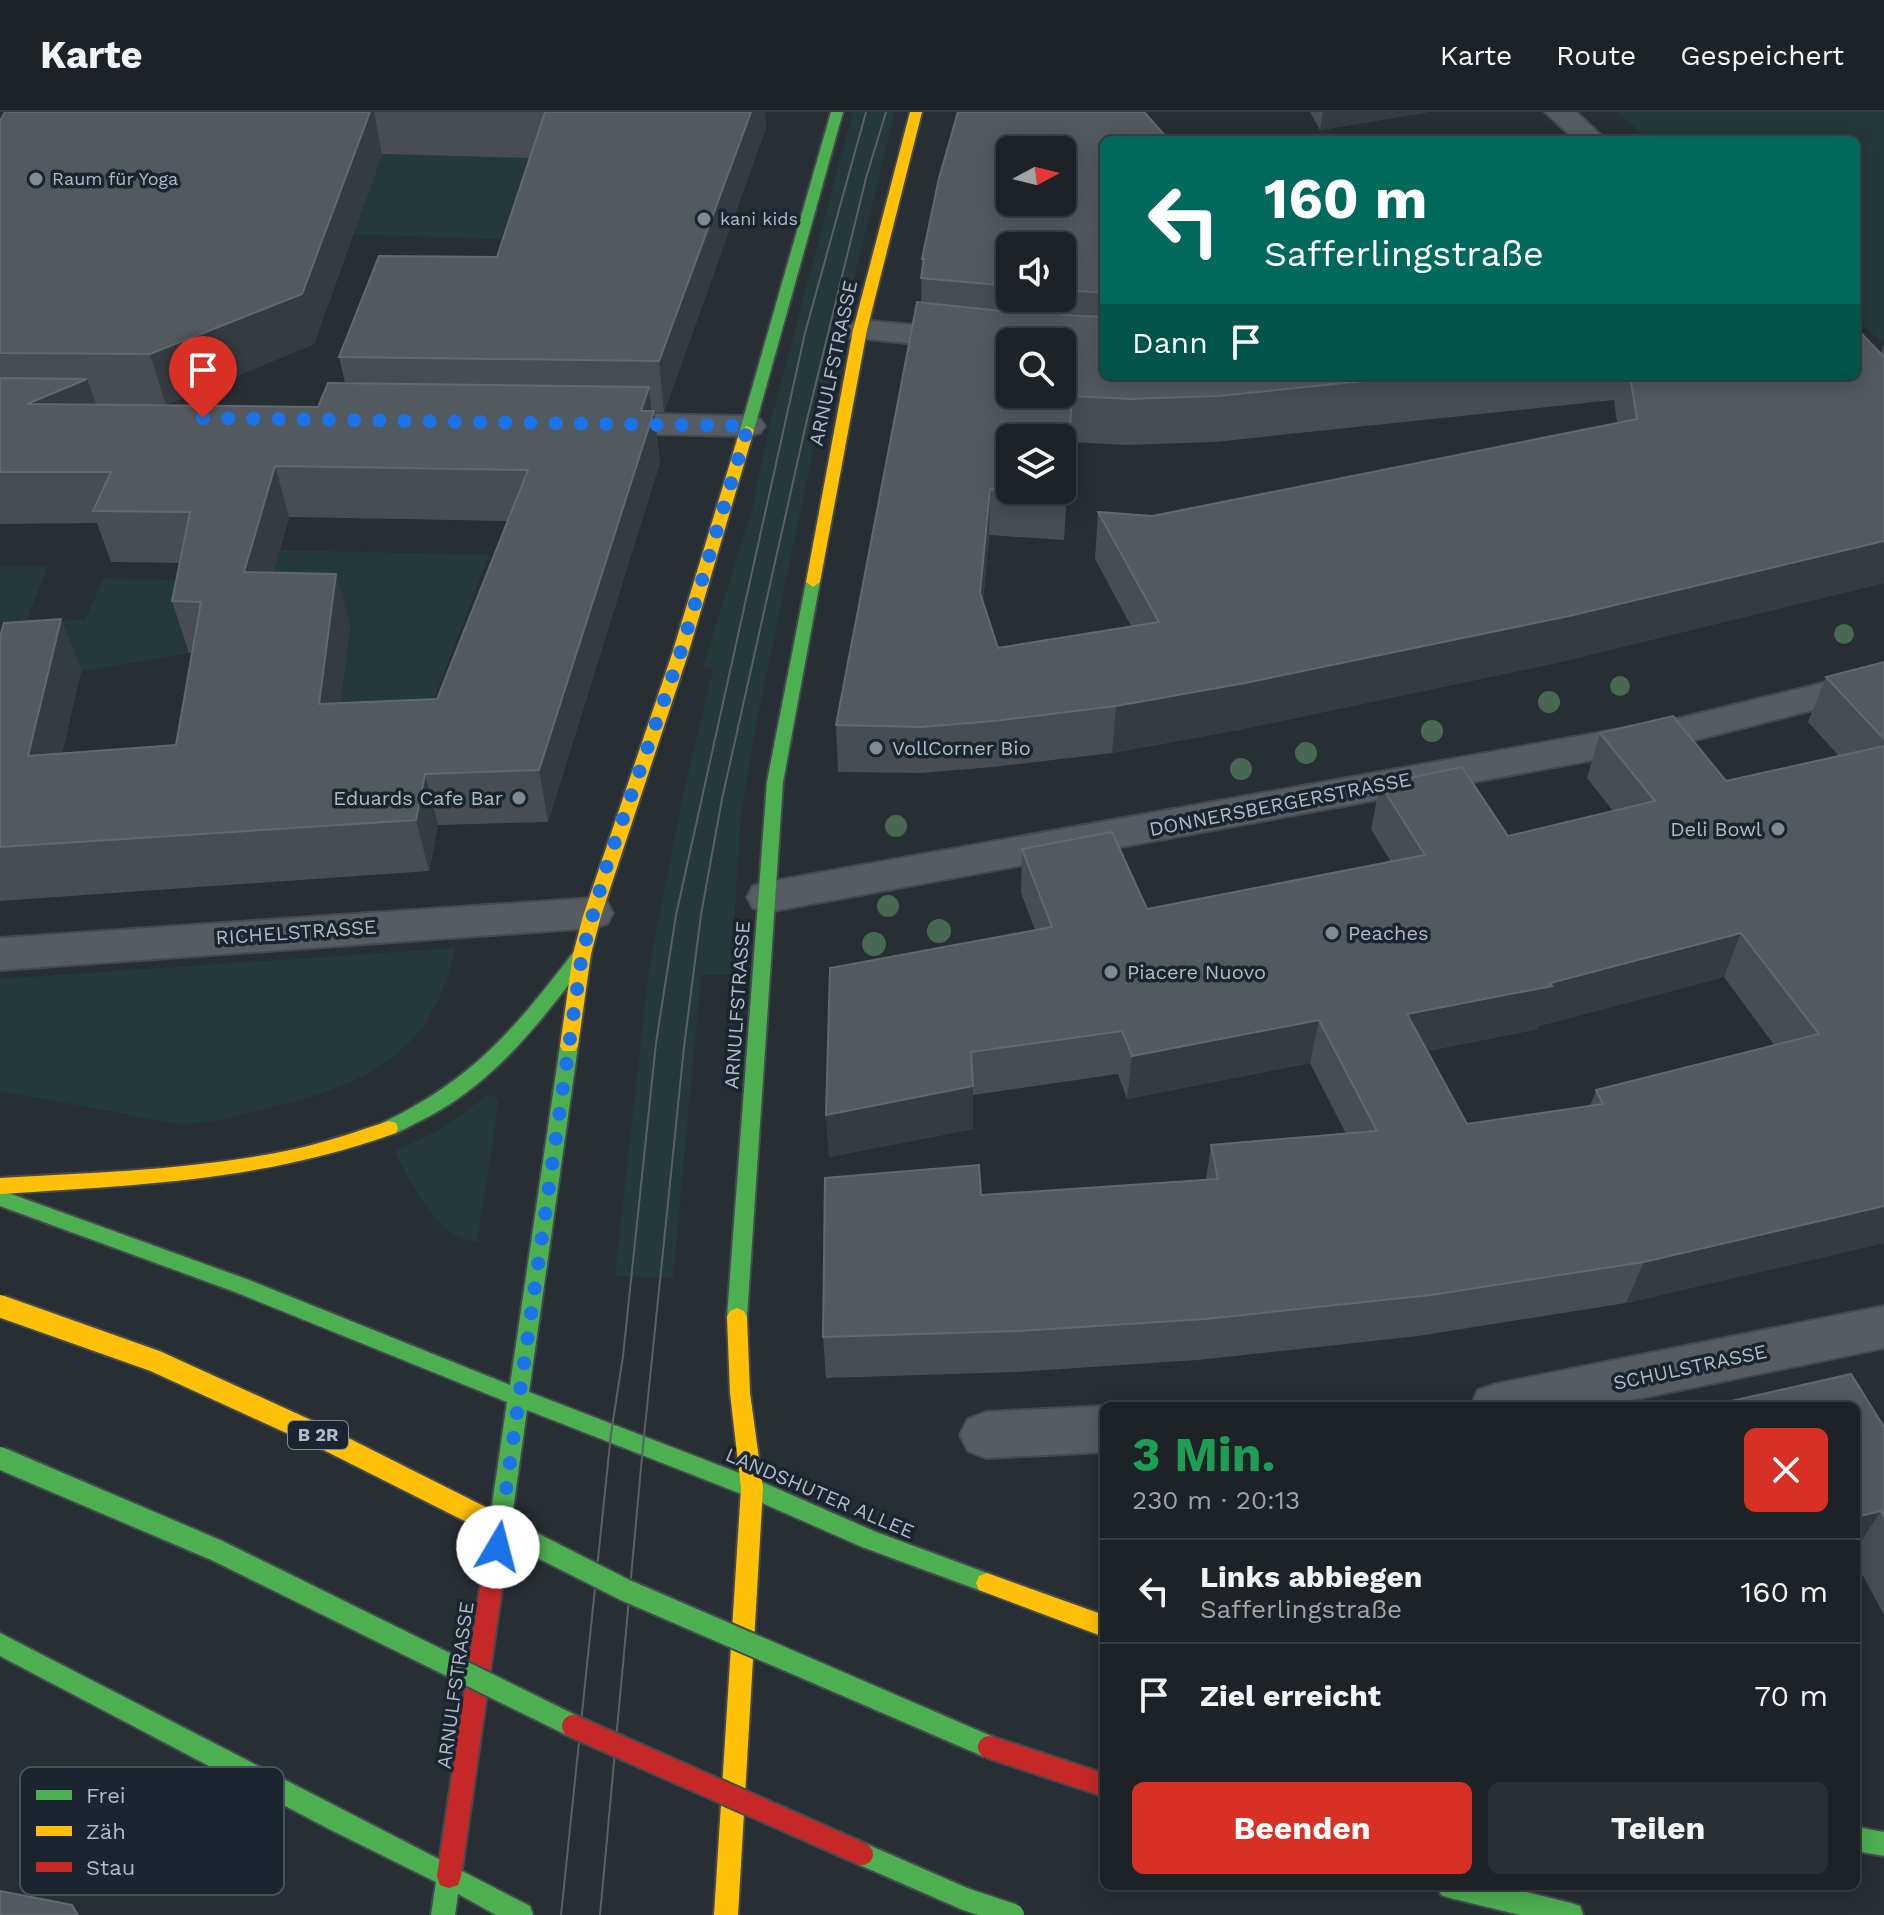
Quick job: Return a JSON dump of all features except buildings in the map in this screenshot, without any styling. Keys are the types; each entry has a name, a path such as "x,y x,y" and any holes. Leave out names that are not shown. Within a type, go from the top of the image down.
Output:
{"main road":[{"name":"ARNULFSTRASSE","path":"443,1915 582,954 592,913 680,654 837,112"},
{"name":"ARNULFSTRASSE","path":"726,1915 752,1488 740,1393 737,1310 778,759 860,330 916,112"},
{"path":"0,1186 239,1165 293,1157 371,1136 433,1110 469,1085 508,1050 582,954"},
{"name":"LANDSHUTER ALLEE","path":"0,1198 242,1286 752,1488 870,1540 1100,1625"},
{"name":"B 2R","path":"0,1306 155,1361 198,1380 326,1439 625,1590 1008,1755 1100,1784"},
{"path":"0,1458 94,1492 263,1569 601,1739 965,1899 1013,1915"},
{"path":"0,1644 234,1767"},
{"path":"284,1793 521,1915"},
{"path":"1860,1840 1884,1844"},
{"path":"1467,1890 1571,1915"}],"street":[{"path":"1559,112 1587,136"},
{"path":"860,330 996,343"},
{"path":"561,423 748,426"},
{"name":"DONNERSBERGERSTRASSE","path":"768,897 1680,731 1884,680"},
{"name":"RICHELSTRASSE","path":"0,954 592,913"},
{"name":"SCHULSTRASSE","path":"1516,1402 1884,1327"},
{"path":"986,1435 1100,1429"}],"green space":[{"path":"853,112 895,112 821,412 756,725 741,812 731,975 701,975 673,1278 615,1276 649,969 684,791 713,669 703,666 752,510 770,424"},
{"path":"1617,112 1884,112 1884,344 1860,323 1860,136 1645,136"},
{"path":"335,153 553,158 527,240 216,230"},
{"path":"247,549 489,555 421,733 334,736 195,623 189,653 81,671 25,675 0,756 0,566 48,566 26,621 85,620 103,579 234,580"},
{"path":"455,948 445,985 430,1016 411,1041 362,1076 300,1100 220,1120 185,1124 0,1091 0,979"},
{"path":"487,1096 496,1096 499,1101 477,1243 451,1232 439,1222 424,1204 395,1151 439,1130"}],"tram line":[{"path":"561,1915 611,1434 623,1356 656,1043 676,915 805,333 866,112"},
{"path":"600,1915 643,1446 684,1047 701,915 722,799 806,424 866,178 886,112"}],"traffic: fast":[{"path":"747,430 837,112"},
{"path":"737,1317 775,782 813,582"},
{"path":"389,1128 422,1113 450,1095 498,1056 540,1009 582,954"},
{"path":"492,1581 569,1046"},
{"path":"0,1198 242,1286 520,1398"},
{"path":"520,1398 752,1488 870,1540 987,1583"},
{"path":"0,1458 218,1551 573,1726"},
{"path":"497,1525 625,1590 989,1747"},
{"path":"0,1644 234,1767"},
{"path":"284,1793 449,1876"},
{"path":"1860,1840 1884,1844"},
{"path":"862,1854 965,1899 1013,1915"},
{"path":"443,1915 449,1876 521,1915"},
{"path":"1467,1890 1571,1915"}],"traffic: slow":[{"path":"813,582 860,330 916,112"},
{"path":"569,1046 582,954 592,916 680,654 747,430"},
{"path":"0,1186 147,1177 247,1166 344,1144 389,1128"},
{"path":"0,1306 155,1361 326,1439 497,1525"},
{"path":"726,1915 752,1488 740,1393 737,1317"},
{"path":"987,1583 1100,1625"}],"traffic: jam":[{"path":"449,1876 492,1581"},
{"path":"573,1726 862,1854"},
{"path":"989,1747 1100,1784"}],"place":[{"name":"Raum für Yoga","path":"36,179"},
{"name":"kani kids","path":"704,219"},
{"name":"VollCorner Bio","path":"876,748"},
{"name":"Eduards Cafe Bar","path":"519,798"},
{"name":"Deli Bowl","path":"1778,829"},
{"name":"Peaches","path":"1332,933"},
{"name":"Piacere Nuovo","path":"1111,972"}],"route":[{"path":"203,418 748,426 680,654 606,868 582,954 498,1547"}]}
